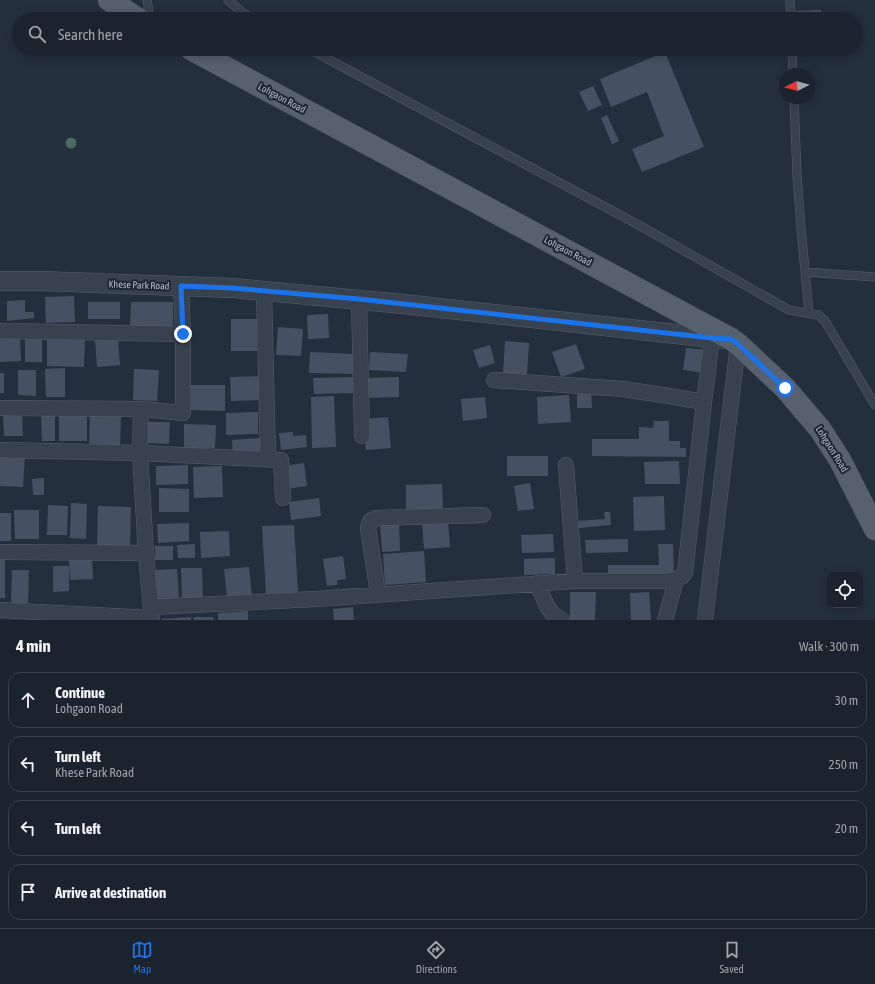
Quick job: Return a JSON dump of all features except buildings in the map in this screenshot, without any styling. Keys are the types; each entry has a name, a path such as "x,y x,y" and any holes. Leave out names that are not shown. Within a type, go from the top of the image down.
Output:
{"main road":[{"path":"109,0 127,12"},
{"name":"Lohgaon Road","path":"204,56 727,340 785,388 820,429 840,460 875,529"}],"street":[{"name":"Khese Park Road","path":"0,281 41,281 232,288 359,299 727,340"},
{"path":"0,408 141,409 183,413 183,334 181,286"},
{"path":"264,291 268,458"},
{"path":"359,299 362,436"},
{"path":"0,331 183,334"},
{"path":"0,610 151,615 316,598 537,583 575,581 664,581 682,578 685,573 704,402 727,340"},
{"path":"704,620 727,340"},
{"path":"494,380 623,389 704,402"},
{"path":"141,409 140,453 151,615"},
{"path":"0,450 140,453 268,458 282,460 283,498"},
{"path":"566,465 575,581"},
{"path":"378,594 368,528 370,521 376,518 483,515"},
{"path":"0,552 146,553"},
{"path":"665,620 676,580"},
{"path":"537,583 547,606 552,613 562,620"}],"lane":[{"path":"147,0 149,12"},
{"path":"228,0 241,12"},
{"path":"790,0 791,12"},
{"path":"322,56 635,223 789,310 818,315 825,321 875,405"},
{"path":"792,56 793,68"},
{"path":"794,104 797,175 809,313"},
{"path":"805,272 875,277"}],"route":[{"path":"183,334 181,286 232,288 359,299 731,339 785,388"}]}
